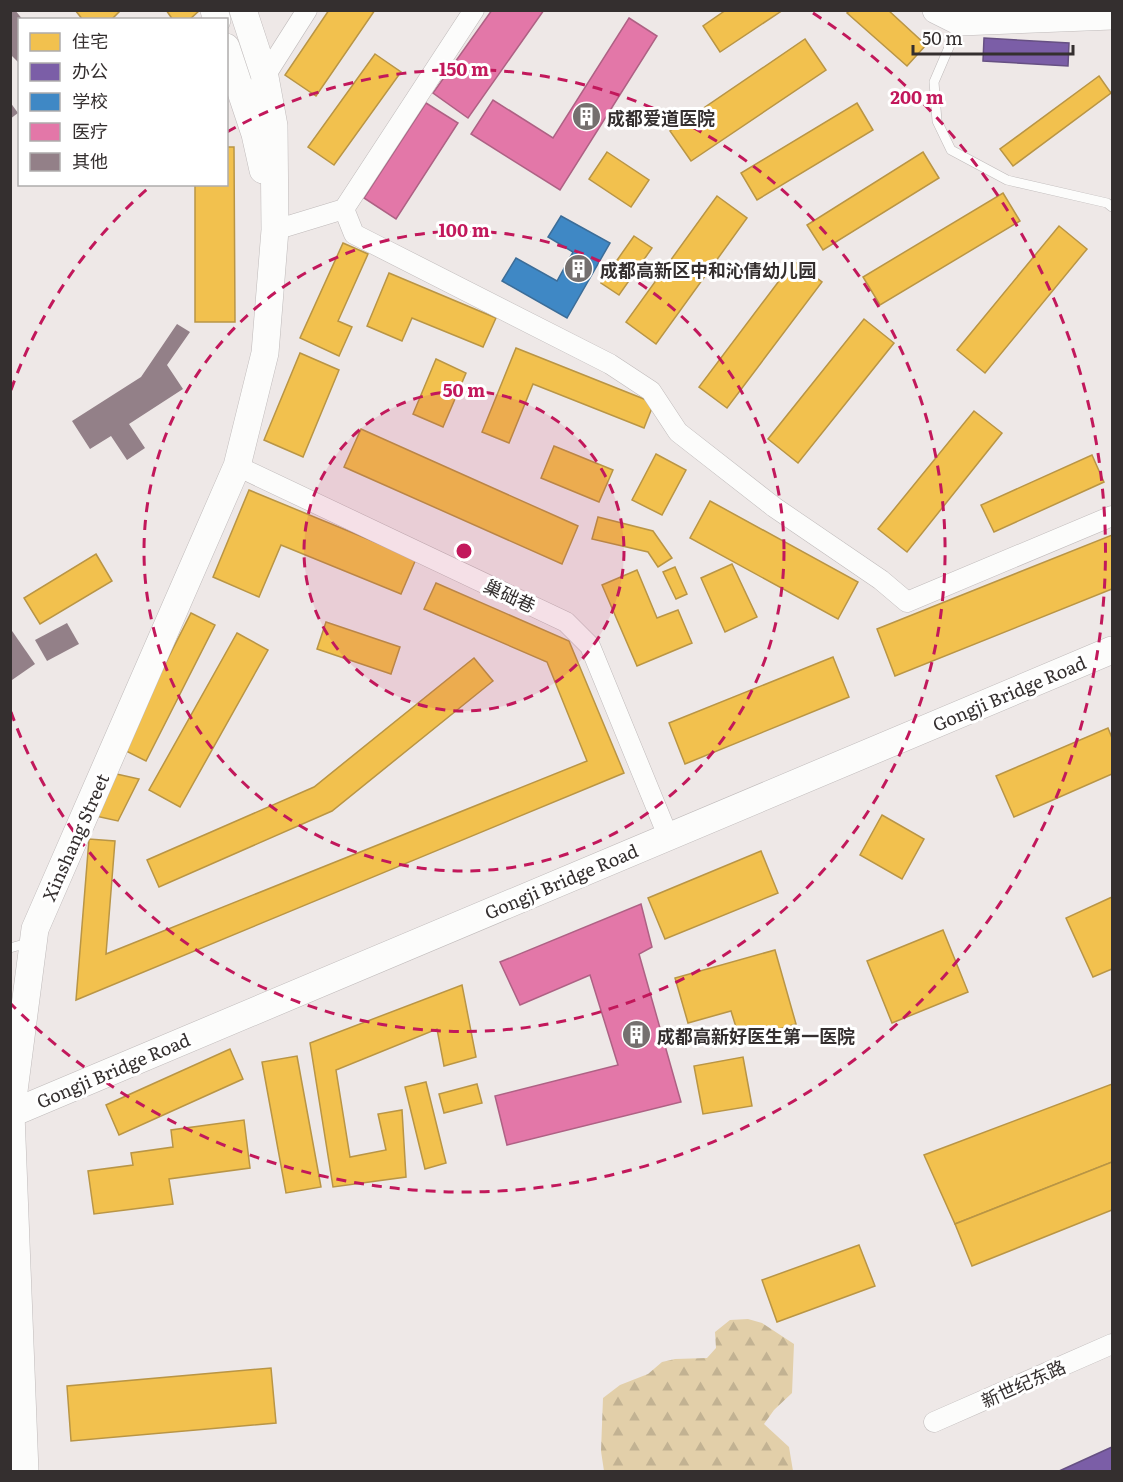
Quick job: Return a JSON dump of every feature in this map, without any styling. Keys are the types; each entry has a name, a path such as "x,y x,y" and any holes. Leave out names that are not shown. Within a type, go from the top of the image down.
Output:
{"main road":[{"path":"243,10 265,76 274,126 275,230"},
{"path":"936,10 960,22 1113,16"},
{"path":"228,53 255,134 275,230"},
{"name":"Xinshang Street","path":"25,1472 11,1114 22,945 35,929 237,466 265,353 275,230"},
{"name":"Gongji Bridge Road","path":"11,1114 1113,650"}],"street":[{"path":"246,105 307,10"},
{"path":"275,230 344,209 474,10"},
{"path":"344,209 354,234 610,364 651,391 678,432 774,507 881,580 907,602 1113,516"},
{"name":"巢础巷","path":"237,466 566,622 590,646 668,836"},
{"name":"新世纪东路","path":"934,1422 1113,1344"}],"lane":[{"path":"960,22 934,82 937,121 951,150 1007,180 1107,203 1113,207"}],"green space":[{"path":"748,1319 762,1323 794,1344 792,1393 774,1410 764,1424 789,1447 793,1471 604,1471 601,1451 603,1398 620,1385 648,1374 662,1362 675,1359 707,1358 716,1348 715,1332 730,1320"}],"building: 住宅":[{"path":"75,10 121,10 113,18 81,18"},
{"path":"166,10 200,10 191,18 172,18"},
{"path":"329,10 375,10 316,96 285,75"},
{"path":"726,10 783,10 720,52 703,26"},
{"path":"850,10 888,10 926,45 907,66 847,13"},
{"path":"805,39 826,70 691,161 670,131"},
{"path":"375,54 401,72 334,165 308,147"},
{"path":"1099,76 1111,93 1013,166 1000,149"},
{"path":"857,103 873,130 757,200 741,173"},
{"path":"228,147 234,147 235,322 195,322 195,186 228,186"},
{"path":"607,152 649,180 631,207 589,179"},
{"path":"923,152 939,178 823,250 807,225"},
{"path":"1003,193 1020,221 880,305 863,277"},
{"path":"717,196 747,218 656,344 626,322"},
{"path":"1059,226 1087,249 985,373 957,350"},
{"path":"634,236 652,248 619,295 601,283"},
{"path":"343,243 368,254 338,321 352,327 339,356 300,338"},
{"path":"794,261 822,282 727,408 699,387"},
{"path":"389,273 496,318 483,347 412,318 402,341 367,326"},
{"path":"864,319 894,343 798,463 768,439"},
{"path":"516,348 654,403 644,428 533,384 509,443 482,432"},
{"path":"300,353 339,370 303,457 264,440"},
{"path":"436,359 466,373 443,427 413,414"},
{"path":"974,411 1002,433 907,552 878,529"},
{"path":"361,429 578,526 562,564 344,467"},
{"path":"554,446 613,470 599,502 541,478"},
{"path":"656,454 686,470 662,515 632,500"},
{"path":"1092,455 1104,482 994,532 981,505"},
{"path":"249,490 416,559 401,594 281,545 259,597 213,577"},
{"path":"710,501 858,582 838,619 690,538"},
{"path":"598,517 653,531 672,558 658,567 648,552 592,539"},
{"path":"1112,535 1112,589 895,676 877,629"},
{"path":"96,554 112,581 40,624 24,598"},
{"path":"732,564 757,617 725,632 701,578"},
{"path":"675,567 687,594 676,599 663,572"},
{"path":"637,570 657,618 678,610 692,643 637,666 602,585"},
{"path":"436,583 569,641 624,773 76,1000 89,839 115,841 106,954 587,761 547,662 424,609"},
{"path":"191,613 215,625 146,761 122,749"},
{"path":"326,622 400,647 391,674 317,649"},
{"path":"237,633 268,650 180,807 149,790"},
{"path":"833,657 849,697 685,764 669,723"},
{"path":"474,658 493,681 332,811 159,887 147,860 314,787"},
{"path":"1108,728 1112,738 1112,774 1014,817 996,776"},
{"path":"112,773 139,779 118,821 91,815"},
{"path":"882,815 924,839 902,879 860,855"},
{"path":"761,851 778,893 665,939 648,898"},
{"path":"1112,897 1112,969 1093,977 1066,918"},
{"path":"943,930 968,992 892,1023 867,961"},
{"path":"775,950 796,1024 740,1040 731,1011 688,1023 675,978"},
{"path":"462,985 476,1057 444,1066 437,1029 336,1070 350,1157 386,1150 378,1114 402,1110 406,1177 333,1187 310,1043"},
{"path":"230,1049 243,1079 119,1135 106,1105"},
{"path":"297,1056 321,1187 286,1193 262,1062"},
{"path":"743,1057 752,1106 703,1114 694,1066"},
{"path":"426,1082 446,1163 425,1169 405,1087"},
{"path":"477,1084 482,1103 444,1113 439,1094"},
{"path":"1112,1084 1112,1162 955,1224 924,1155"},
{"path":"244,1120 250,1168 169,1179 173,1204 94,1214 88,1171 133,1165 131,1153 173,1147 171,1130"},
{"path":"1112,1162 1112,1210 972,1266 955,1224"},
{"path":"859,1245 875,1286 777,1322 762,1280"},
{"path":"271,1368 276,1423 71,1441 67,1386"}],"building: 办公":[{"path":"984,38 1069,43 1068,66 983,61"},
{"path":"1112,1447 1112,1472 1057,1472"}],"building: 学校":[{"name":"成都高新区中和沁倩幼儿园","path":"561,216 610,243 567,318 502,281 516,258 557,281 573,252 548,237"}],"building: 医疗":[{"path":"492,10 544,10 468,118 433,93"},
{"name":"成都爱道医院","path":"629,18 657,36 560,190 471,134 493,100 553,138"},
{"path":"426,103 458,123 396,219 364,198"},
{"name":"成都高新好医生第一医院","path":"641,904 652,947 639,954 681,1102 507,1145 495,1096 618,1065 590,975 520,1005 500,962"}],"building: 其他":[{"path":"10,10 15,10 21,18 18,18 18,62 10,54"},
{"path":"10,102 18,113 10,119"},
{"path":"177,324 190,332 167,365 183,389 129,424 145,448 127,460 111,436 90,449 72,421 141,377"},
{"path":"67,623 79,644 47,661 35,640"},
{"path":"10,628 35,664 12,680 10,678"}],"place":[{"name":"成都爱道医院","path":"586,117"},
{"name":"成都高新区中和沁倩幼儿园","path":"579,269"},
{"name":"成都高新好医生第一医院","path":"636,1035"}]}
